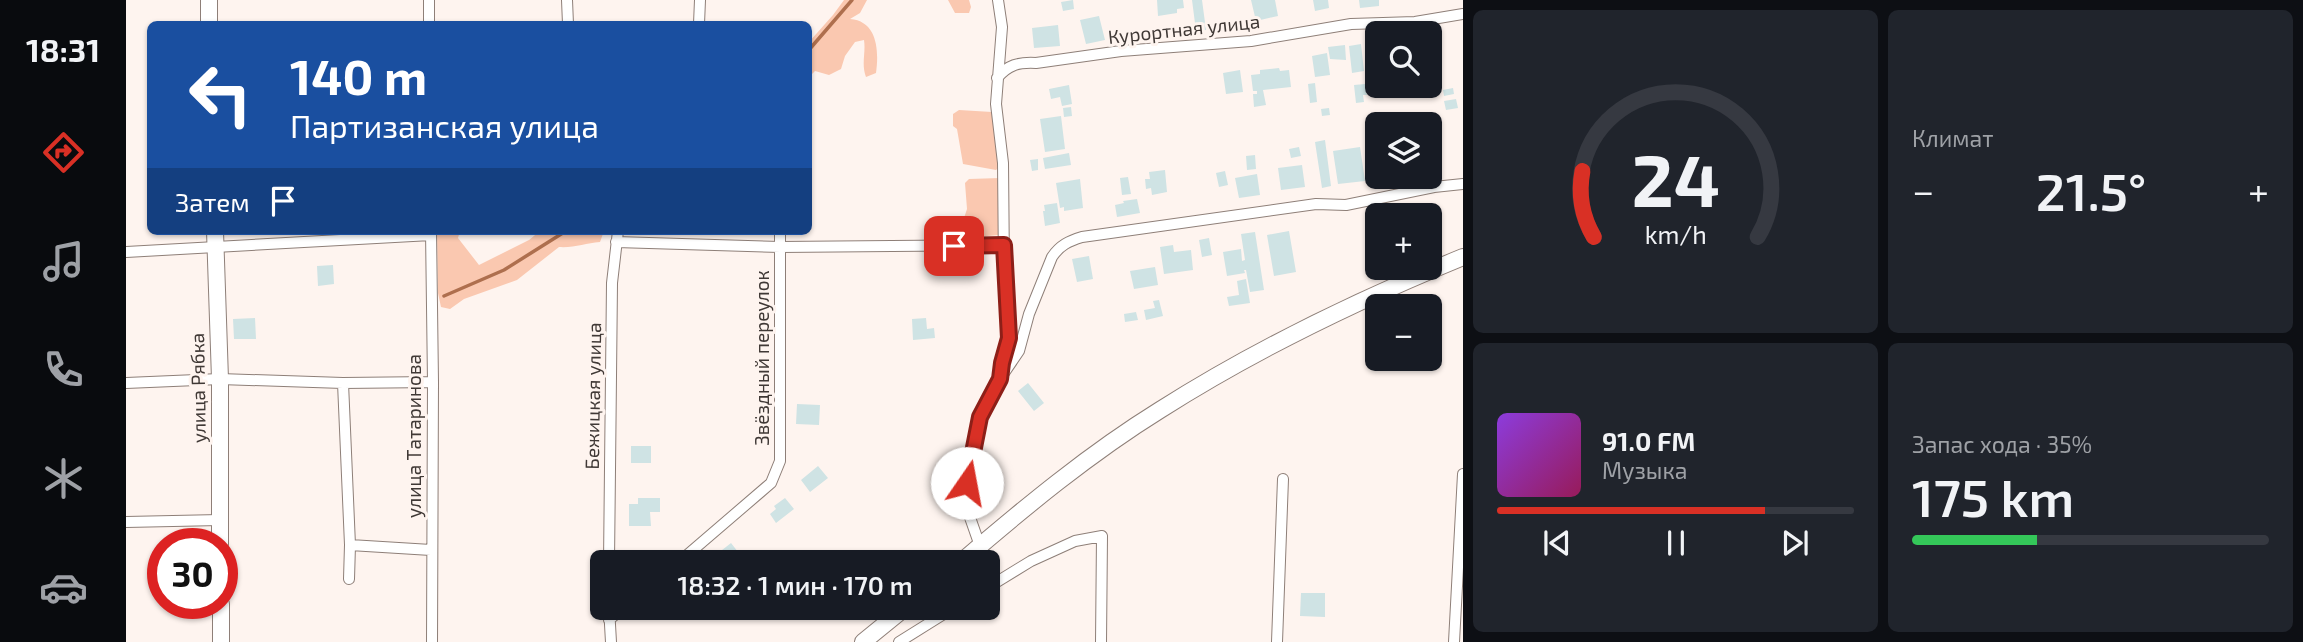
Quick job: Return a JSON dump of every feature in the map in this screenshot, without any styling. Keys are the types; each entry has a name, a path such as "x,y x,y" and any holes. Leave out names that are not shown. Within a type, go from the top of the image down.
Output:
{"main road":[{"path":"209,0 209,21"},
{"name":"улица Рябка","path":"215,235 220,379 220,528"},
{"path":"975,550 1106,446 1210,379 1300,330 1410,278 1463,257"},
{"path":"221,619 221,642"},
{"path":"869,640 891,620"}],"street":[{"path":"429,0 429,21"},
{"path":"568,0 568,21"},
{"path":"699,21 700,0"},
{"path":"998,0 1002,27 996,104 1003,163 1009,338 1000,379"},
{"name":"Курортная улица","path":"997,78 1004,69 1022,62 1251,41 1351,24 1415,22 1463,14"},
{"path":"980,546 966,506 967,483 980,417 1000,379 1019,351 1029,314 1056,250 1082,237 1316,204 1346,205 1434,187 1463,184"},
{"path":"126,252 402,235"},
{"name":"улица Татаринова","path":"431,235 432,642"},
{"name":"Звёздный переулок","path":"693,550 771,483 780,461 780,235"},
{"path":"617,237 780,247 1004,245"},
{"name":"Бежицкая улица","path":"609,550 612,283 617,237"},
{"path":"126,383 220,379 343,383 433,382"},
{"path":"343,383 349,579"},
{"path":"1454,642 1463,474"},
{"path":"1277,642 1283,480"},
{"path":"126,522 220,520"},
{"path":"1000,580 1031,561 1075,541 1102,536 1101,642"},
{"path":"350,545 431,551"},
{"path":"609,620 611,642"},
{"path":"899,642 934,620"}],"shaded area":[{"path":"844,0 867,0 860,13 850,19 866,25 875,39 876,73 866,77 864,40 855,42 845,56 841,69 829,75 815,71 812,74 812,39"},
{"path":"948,0 969,0 969,13 955,13"},
{"path":"959,110 992,112 1007,159 996,170 963,164 957,129 953,126 953,114"},
{"path":"1000,178 1000,235 974,237 964,229 963,221 967,209 965,183 969,179"},
{"path":"437,235 459,235 458,238 479,265 535,235 603,235 600,242 559,247 517,280 464,299 450,309 441,307 438,293"}],"building":[{"path":"1073,0 1074,9 1063,11 1061,2"},
{"path":"1157,0 1183,0 1184,8 1177,9 1177,13 1158,16"},
{"path":"1192,0 1202,0 1206,30 1196,31"},
{"path":"1251,0 1275,0 1278,16 1256,21"},
{"path":"1313,0 1328,0 1329,8 1315,11"},
{"path":"1359,0 1379,0 1379,6 1360,8"},
{"path":"1099,16 1105,40 1086,44 1080,20"},
{"path":"1058,25 1060,46 1034,48 1032,28"},
{"path":"1361,44 1364,71 1352,73 1349,46"},
{"path":"1345,45 1346,60 1330,59 1328,47"},
{"path":"1327,53 1330,75 1315,77 1312,56"},
{"path":"1279,68 1280,71 1289,70 1291,87 1263,90 1266,105 1254,107 1253,94 1257,94 1257,91 1253,91 1251,75 1260,74 1260,70"},
{"path":"1240,70 1243,92 1226,94 1223,73"},
{"path":"1315,83 1317,102 1310,103 1308,84"},
{"path":"1365,84 1364,102 1356,103 1354,85"},
{"path":"1069,85 1072,104 1062,106 1060,97 1051,99 1049,89"},
{"path":"1453,88 1454,94 1444,96 1443,90"},
{"path":"1456,99 1458,108 1446,110 1444,101"},
{"path":"1071,107 1072,116 1064,117 1063,108"},
{"path":"1329,108 1330,115 1322,116 1321,109"},
{"path":"1061,116 1065,149 1045,152 1040,119"},
{"path":"1325,140 1331,186 1322,188 1315,142"},
{"path":"1299,147 1301,156 1291,158 1289,149"},
{"path":"1360,147 1365,181 1338,184 1333,151"},
{"path":"1069,153 1071,165 1045,169 1043,158"},
{"path":"1255,155 1256,169 1247,170 1246,156"},
{"path":"1038,159 1038,170 1032,171 1030,160"},
{"path":"1302,165 1305,187 1281,190 1278,168"},
{"path":"1165,170 1167,192 1152,195 1151,188 1146,189 1145,179 1150,179 1149,172"},
{"path":"1225,171 1228,185 1219,187 1216,173"},
{"path":"1257,174 1260,195 1239,198 1235,178"},
{"path":"1128,177 1131,194 1122,195 1120,178"},
{"path":"1080,179 1083,208 1064,211 1064,207 1060,208 1056,183"},
{"path":"1137,199 1140,213 1117,217 1115,205"},
{"path":"1057,203 1060,223 1045,226 1044,205"},
{"path":"1289,231 1296,272 1274,276 1267,235"},
{"path":"1255,232 1264,290 1250,292 1246,270 1245,273 1227,276 1223,252 1241,249 1242,261 1245,260 1241,234"},
{"path":"1209,238 1212,255 1202,257 1199,240"},
{"path":"1173,245 1174,252 1191,250 1193,270 1164,274 1160,247"},
{"path":"1089,256 1093,279 1077,282 1072,259"},
{"path":"333,265 334,284 318,286 317,266"},
{"path":"1155,267 1158,285 1134,289 1130,271"},
{"path":"1246,279 1250,303 1229,306 1227,297 1239,295 1237,281"},
{"path":"1159,300 1163,316 1146,320 1144,310 1155,308 1153,301"},
{"path":"1136,312 1138,320 1125,322 1124,314"},
{"path":"255,318 256,339 234,339 233,319"},
{"path":"926,318 927,329 934,328 935,338 913,340 912,319"},
{"path":"1028,383 1044,403 1034,411 1018,391"},
{"path":"797,404 820,405 819,425 796,424"},
{"path":"631,446 651,446 651,463 631,463"},
{"path":"818,466 828,478 810,492 801,480"},
{"path":"638,498 660,498 660,512 650,512 651,526 629,526 629,504 638,504"},
{"path":"785,498 794,509 776,523 770,514 776,509 774,506"},
{"path":"731,543 736,550 722,550"},
{"path":"1301,593 1325,593 1325,617 1300,616"}],"waterway":[{"path":"812,46 852,0"},
{"path":"444,296 504,270 560,235"}],"route":[{"path":"954,246 1004,245 1009,338 1000,379 980,417 967,483"}]}
